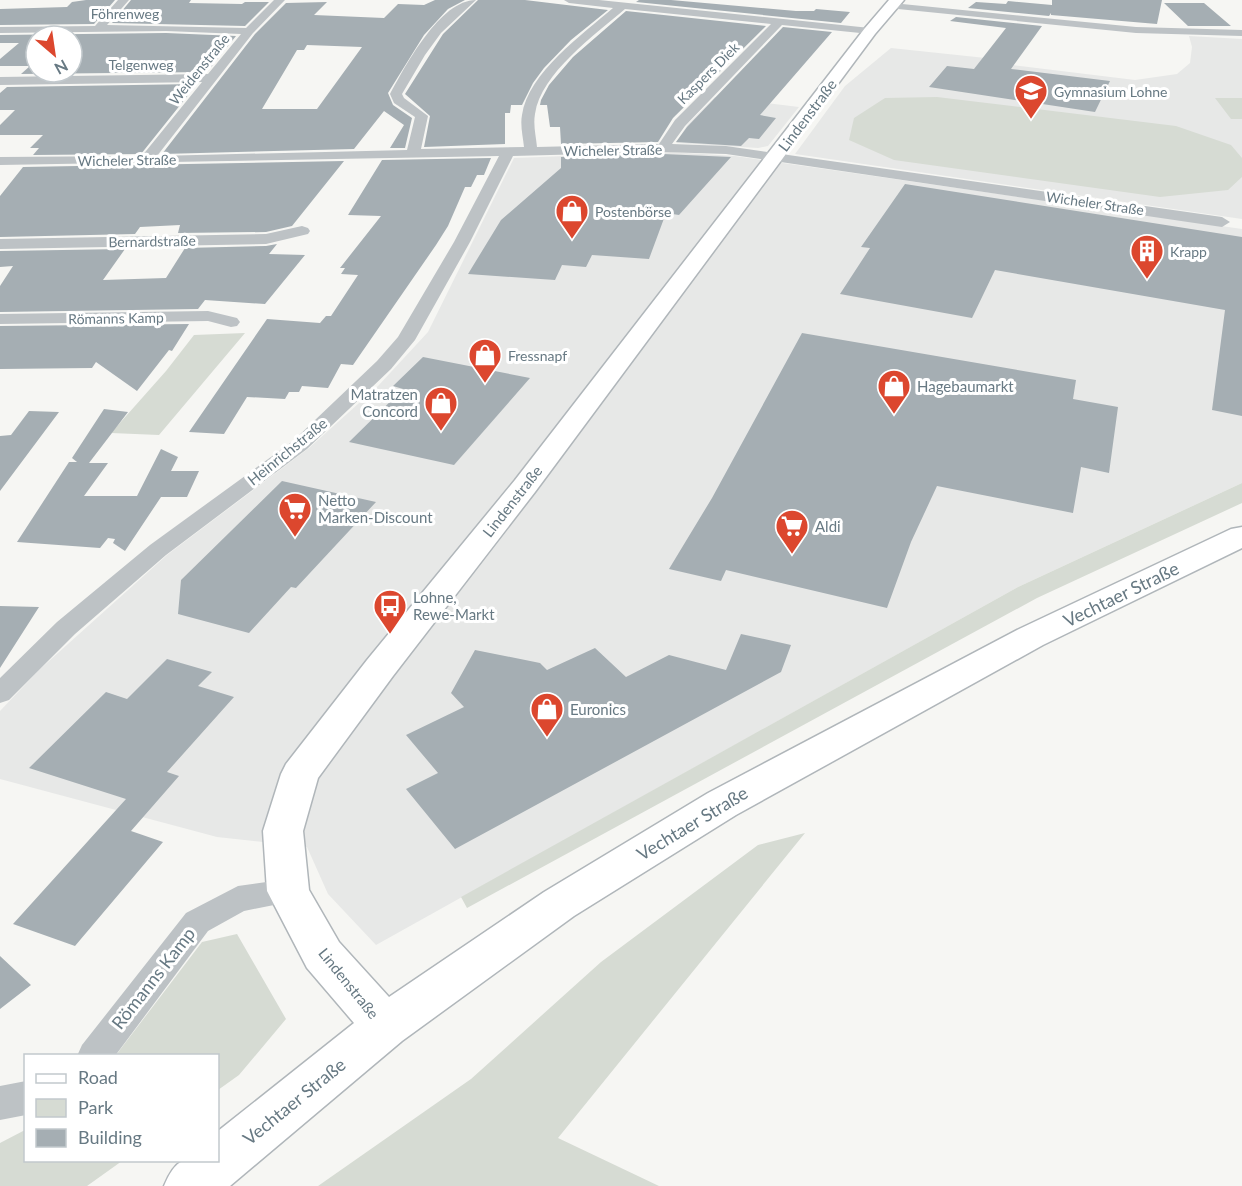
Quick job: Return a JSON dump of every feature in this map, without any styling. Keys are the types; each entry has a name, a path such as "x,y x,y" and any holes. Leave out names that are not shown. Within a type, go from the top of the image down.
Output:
{"street":[{"path":"99,28 124,0"},
{"name":"Weidenstraße","path":"146,160 249,31 280,0"},
{"path":"413,155 422,116 398,100 396,93 429,39 450,16 471,0"},
{"path":"569,0 870,31"},
{"path":"698,13 713,0"},
{"path":"895,3 1136,30 1242,33"},
{"name":"Lindenstraße","path":"385,1026 323,955 288,891 284,831 300,774 380,668 520,493 870,31 895,3"},
{"path":"531,151 527,112 541,85 568,53 623,5"},
{"name":"Kaspers Diek","path":"663,148 680,123 779,22"},
{"name":"Föhrenweg","path":"0,30 99,28 249,31"},
{"name":"Telgenweg","path":"0,81 211,78"},
{"name":"Wicheler Straße","path":"0,161 413,155 663,148 726,150 1222,222"},
{"name":"Heinrichstraße","path":"0,694 66,628 158,550 300,445 384,365 406,340 462,242 508,152"},
{"name":"Bernardstraße","path":"0,244 266,239 302,231"},
{"name":"Römanns Kamp","path":"0,319 208,316 231,322"},
{"name":"Vechtaer Straße","path":"190,1186 385,1026 559,904 722,804 1031,637 1242,536"},
{"name":"Römanns Kamp","path":"96,1054 197,922 238,899 288,891"},
{"path":"0,1103 24,1098"}],"shaded area":[{"name":"Gymnasium Lohne","path":"1189,36 1242,39 1242,219 795,154 845,86 891,48 995,59 995,63 1135,80 1177,74 1190,63 1192,47"},
{"path":"715,97 799,107 768,146 758,148 676,143 688,124"},
{"path":"670,152 735,156 1242,229 1242,483 1018,587 376,945 328,894 307,847 217,837 0,779 0,711 39,670 167,555 309,448 378,386 428,332 514,158"}],"green space":[{"path":"937,97 1176,126 1231,145 1242,158 1242,177 1228,190 1160,197 894,160 849,140 854,118 885,98"},
{"path":"1215,98 1242,98 1242,119 1231,119"},
{"path":"245,333 159,435 111,433 166,371 194,335"},
{"path":"1242,483 1242,503 1037,598 467,908 461,897 1018,587"},
{"path":"805,833 558,1138 659,1186 318,1186 471,1079 601,962 758,845"},
{"path":"237,934 286,1019 239,1075 219,1089 219,1054 117,1054 202,942"},
{"path":"24,1131 24,1162 121,1162 87,1186 0,1186 0,1143"}],"building":[{"path":"115,0 94,24 0,25 0,9 67,7 72,2"},
{"path":"131,0 191,0 189,3 242,4 269,2 245,26 112,23"},
{"path":"435,0 465,0 448,9 424,35 388,93 393,105 412,118 405,148 390,148 404,125 384,111 354,149 162,154 255,34 286,3 327,2 314,15 384,18 398,4 424,5","holes":["307,45 362,47 317,109 262,109 297,50 304,50"]},
{"path":"478,0 525,0 608,10 571,40 544,68 522,105 511,105 510,113 505,113 505,144 424,147 430,116 405,94 443,34"},
{"path":"639,0 671,0 796,11 816,9 850,12 841,23 636,2"},
{"path":"1052,0 1162,0 1157,24 1051,15 1051,13 1049,16 968,8 976,2 1006,4 1008,1 1052,5"},
{"path":"1164,3 1204,3 1231,26 1188,26"},
{"path":"626,11 766,26 673,118 658,142 561,144 560,127 550,127 547,105 540,105 541,100 549,85 573,57"},
{"path":"956,17 1042,26 1011,69 1110,81 1095,112 929,87 947,66 974,69 1006,28 950,21"},
{"path":"783,27 832,32 760,115 776,118 759,139 749,138 741,146 676,142 687,127"},
{"path":"166,33 236,36 207,72 84,73 84,34"},
{"path":"0,35 24,35 24,66 0,66 0,59 19,43 0,43"},
{"path":"197,84 141,154 33,155 39,148 30,148 43,135 0,135 0,125 15,110 0,110 0,93 7,87"},
{"path":"663,154 731,157 679,215 666,213 649,259 592,255 586,267 562,265 555,280 468,274 501,220 561,168 561,157"},
{"path":"491,158 484,175 477,175 471,187 465,187 448,226 353,365 341,364 328,388 302,386 299,392 289,392 285,399 247,397 224,434 189,432 267,319 320,323 326,316 331,316 358,275 341,274 345,268 340,268 381,216 348,215 382,160"},
{"path":"344,161 292,226 266,232 178,233 180,225 140,227 135,234 0,237 0,196 23,167"},
{"name":"Krapp","path":"905,184 1242,237 1242,416 1212,410 1225,310 995,270 972,318 840,294 870,248 861,247"},
{"path":"277,244 269,254 305,255 265,304 205,300 198,309 0,312 0,286 13,266 0,267 0,251 125,249 103,280 166,278 185,248"},
{"path":"189,324 172,351 169,350 137,391 96,362 92,368 0,369 0,326"},
{"path":"802,333 1076,380 1073,399 1118,407 1109,473 1081,467 1073,513 937,486 911,542 887,608 726,570 721,581 669,569 712,498"},
{"path":"423,357 530,378 454,465 349,442 403,389 393,386"},
{"path":"104,409 128,412 89,463 108,463 84,496 137,496 161,449 178,457 171,471 199,471 187,497 161,497 125,551 113,543 115,539 108,538 100,548 17,542 69,462 77,462 72,458"},
{"path":"29,411 59,412 0,491 0,436 11,435"},
{"path":"282,481 376,502 296,588 291,587 249,633 178,614 181,580"},
{"path":"0,606 39,607 0,668"},
{"path":"741,634 791,645 781,672 455,849 406,789 438,773 406,735 464,707 451,693 475,650 540,663 547,670 595,648 626,677 669,655 726,670"},
{"path":"167,659 212,672 198,686 234,697 167,772 179,776 131,831 163,842 75,946 13,924 126,799 29,768 106,692 127,699"},
{"path":"0,956 31,985 0,1009"}],"place":[{"name":"Gymnasium Lohne","path":"1031,120"},
{"name":"Postenbörse","path":"572,240"},
{"name":"Krapp","path":"1147,280"},
{"name":"Fressnapf","path":"485,384"},
{"name":"Hagebaumarkt","path":"894,415"},
{"name":"Matratzen Concord","path":"441,432"},
{"name":"Netto Marken-Discount","path":"295,538"},
{"name":"Aldi","path":"792,555"},
{"name":"Lohne, Rewe-Markt","path":"390,635"},
{"name":"Euronics","path":"547,738"}]}
